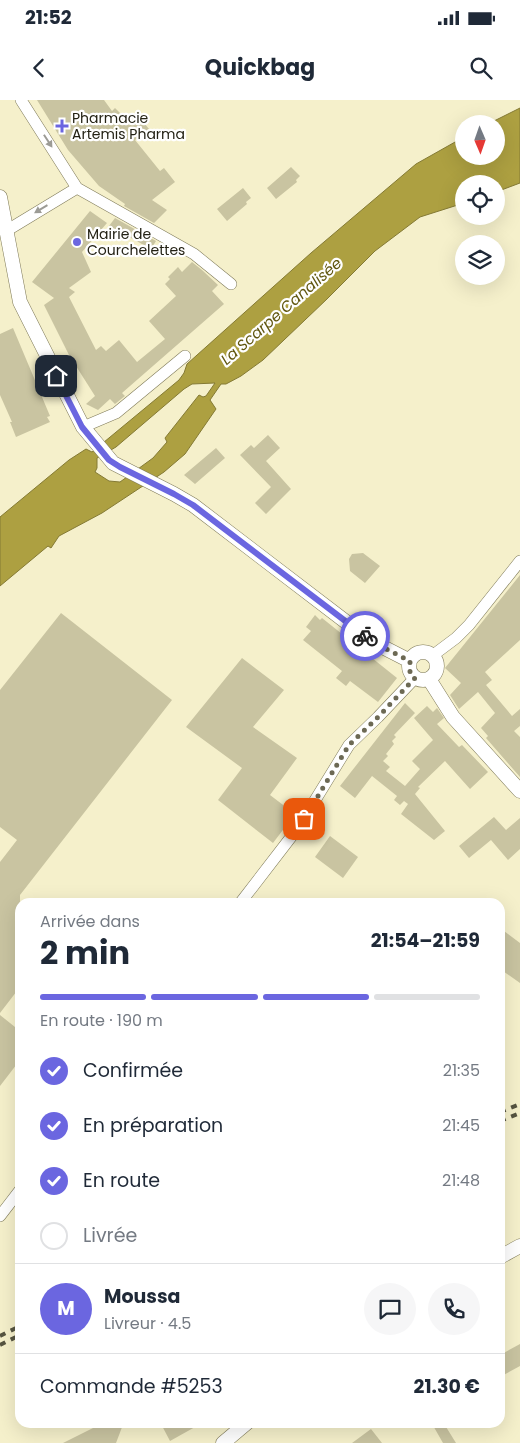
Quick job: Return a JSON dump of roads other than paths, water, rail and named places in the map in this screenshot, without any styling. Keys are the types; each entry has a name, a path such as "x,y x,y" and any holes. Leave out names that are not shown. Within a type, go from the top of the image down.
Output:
{"street":[{"path":"21,100 77,188 194,254 231,284"},
{"path":"6,231 77,188"},
{"path":"0,197 20,302 86,432 113,463 193,505 371,640 410,661"},
{"path":"86,432 116,413 185,356"},
{"path":"432,656 462,632 520,561"},
{"path":"422,653 432,656 437,666 435,673 429,678 422,680 415,678 410,672 410,661 415,655 422,653"},
{"path":"244,898 301,824 349,745 415,678"},
{"path":"429,678 446,708 520,791"},
{"path":"0,1216 15,1196"},
{"path":"505,1254 520,1246"},
{"path":"223,1443 241,1428"}],"water":[{"name":"La Scarpe Canalisée","path":"520,108 520,183 505,189 505,175 455,175 455,206 420,217 375,251 263,360 241,376 226,384 221,384 210,400 216,409 185,454 164,472 102,513 59,536 51,548 48,546 0,586 0,517 69,460 86,449 92,452 179,380 187,364 311,253 416,164 455,142 455,165 505,165 505,116","holes":["215,383 206,396 199,395 165,438 167,442 153,458 120,482 109,481 95,472 97,458 116,447 184,389 192,384"]}],"railway":[{"path":"505,1110 520,1104"},
{"path":"505,1119 520,1113"},
{"path":"0,1336 15,1328"},
{"path":"0,1345 15,1338"}],"place":[{"name":"Pharmacie Artemis Pharma","path":"62,126"},
{"name":"Mairie de Courchelettes","path":"77,242"}]}
